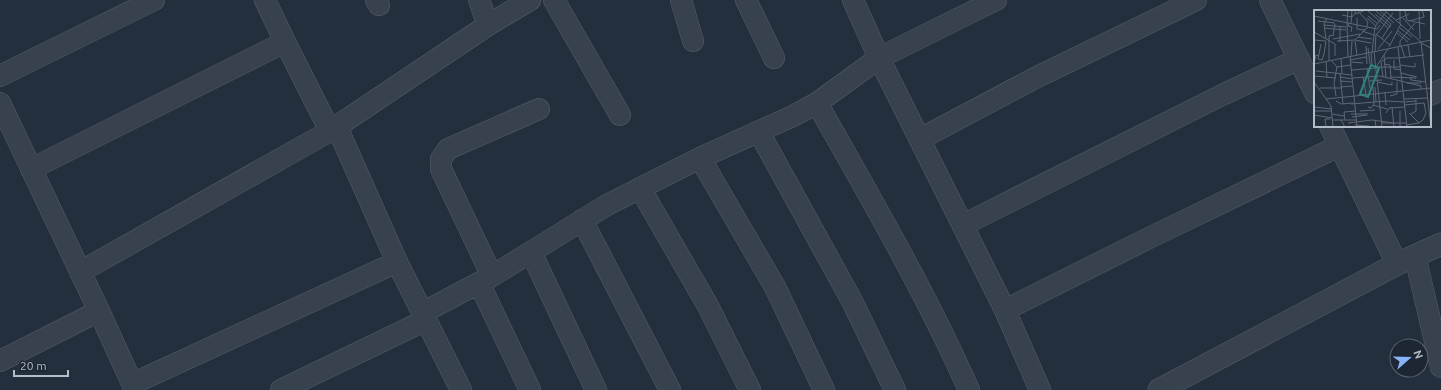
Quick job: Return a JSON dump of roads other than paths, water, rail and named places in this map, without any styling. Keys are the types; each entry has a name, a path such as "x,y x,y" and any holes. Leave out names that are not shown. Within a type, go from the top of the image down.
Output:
{"street":[{"path":"0,76 154,0"},
{"path":"265,0 285,42 333,129 461,390"},
{"path":"479,0 488,25"},
{"path":"80,272 333,129 488,25 530,0"},
{"path":"554,0 620,115"},
{"path":"681,0 693,41"},
{"path":"746,0 774,58"},
{"path":"853,0 879,58 1005,310 1040,390"},
{"path":"281,390 424,317 582,220 640,188 700,158 793,116 817,103 879,58 996,0"},
{"path":"920,139 1037,78 1196,0"},
{"path":"1270,0 1314,91"},
{"path":"31,169 285,42"},
{"path":"963,224 1299,59"},
{"path":"1431,95 1441,90"},
{"path":"0,103 99,311 133,387 397,262"},
{"path":"817,103 897,246 934,316 969,390"},
{"path":"530,390 441,169 441,159 448,149 539,109"},
{"path":"1330,127 1339,146 1424,254 1441,367"},
{"path":"759,132 852,301 895,390"},
{"path":"1005,310 1339,146"},
{"path":"700,158 775,287 824,390"},
{"path":"640,188 708,306 750,390"},
{"path":"582,220 670,390"},
{"path":"530,252 596,390"},
{"path":"1159,390 1424,254"},
{"path":"0,361 99,311"}]}
